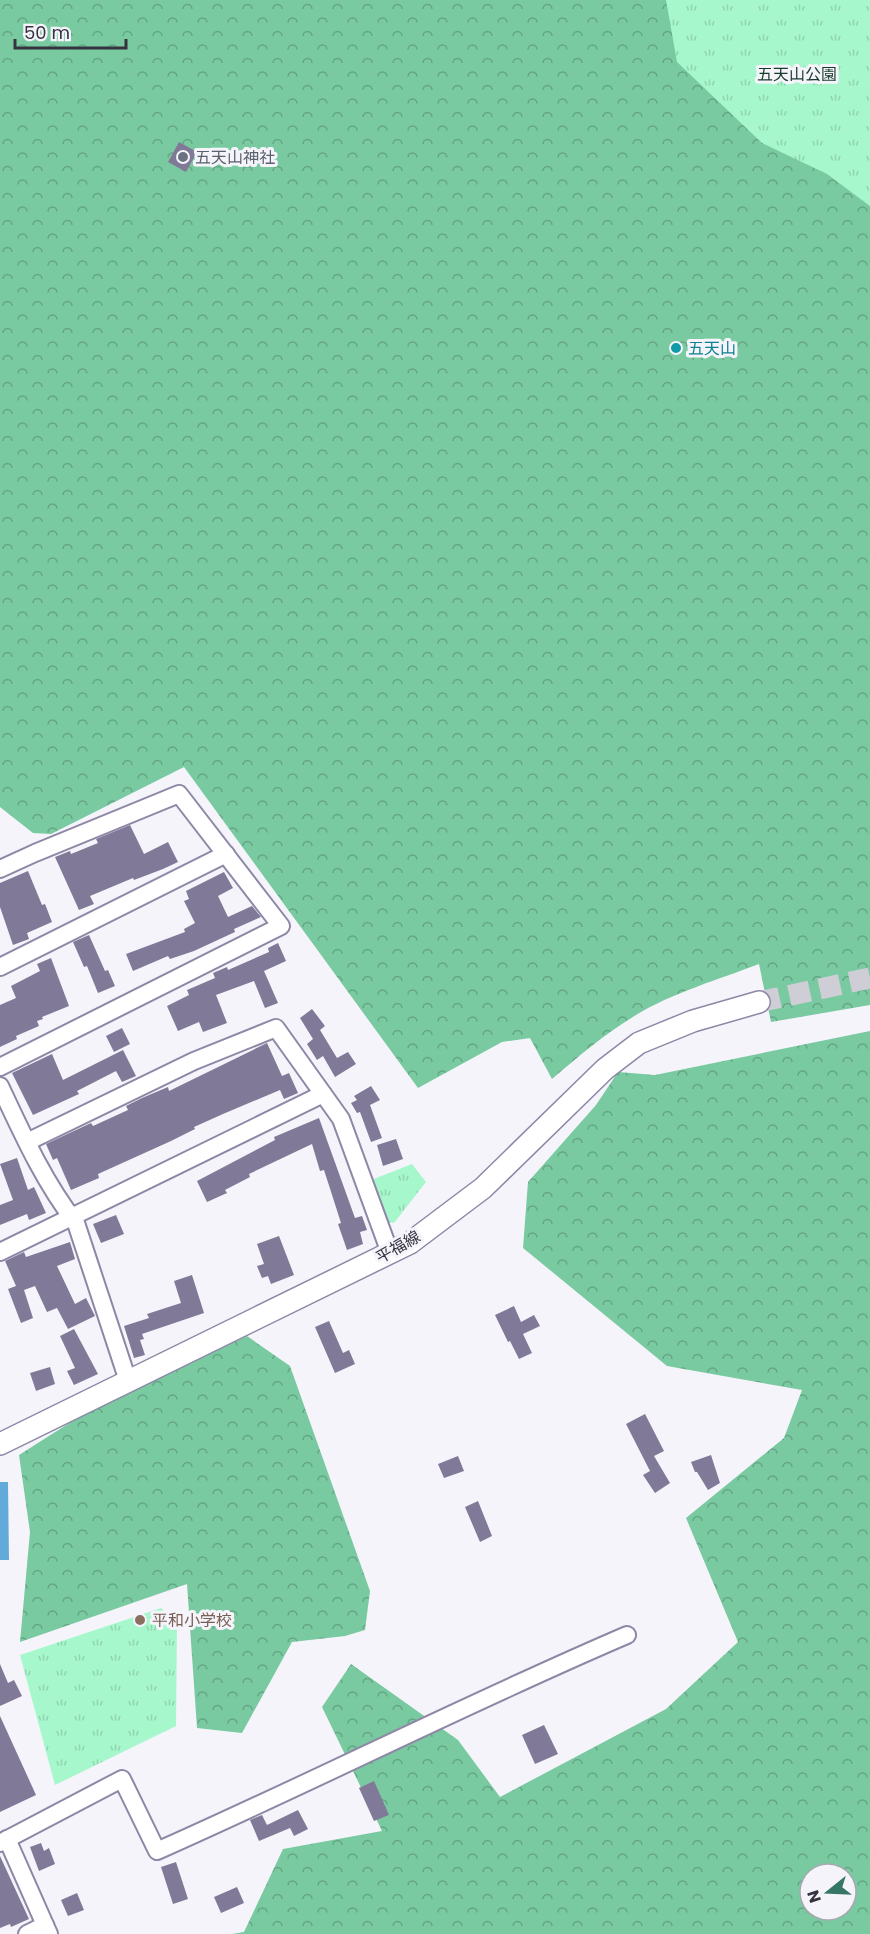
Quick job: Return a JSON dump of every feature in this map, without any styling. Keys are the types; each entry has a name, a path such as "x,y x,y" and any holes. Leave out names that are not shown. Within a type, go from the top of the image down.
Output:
{"street":[{"path":"0,870 35,853 179,794 281,926 0,1067"},
{"path":"0,967 226,854"},
{"name":"平福線","path":"0,1444 410,1243 483,1188 605,1069 639,1043 693,1022 759,1002"},
{"path":"27,1142 194,1061 276,1028 341,1119 390,1253"},
{"path":"0,1086 27,1142 63,1207 76,1223 129,1381"},
{"path":"0,1252 323,1094"},
{"path":"27,1934 47,1929 4,1841 122,1779 157,1851 232,1818 525,1679 627,1635"}],"green space":[{"path":"0,0 870,0 870,1005 771,1022 759,964 680,993 650,1007 603,1037 552,1079 530,1038 502,1042 418,1088 184,767 51,834 33,833 0,807"},
{"name":"五天山公園","path":"666,0 870,0 870,206 827,174 762,143 677,62"},
{"path":"870,1031 870,1934 232,1934 244,1932 283,1849 382,1831 322,1707 351,1664 458,1740 500,1797 666,1709 738,1642 686,1518 784,1438 802,1390 667,1366 523,1248 528,1182 596,1105 618,1072 655,1075"},
{"path":"412,1164 426,1182 394,1223 385,1221 371,1180"},
{"path":"247,1336 290,1366 370,1591 365,1630 345,1636 292,1642 242,1733 197,1728 187,1584 20,1642 30,1532 19,1455 93,1408"},
{"path":"161,1608 177,1624 176,1726 55,1785 20,1655"}],"water":[{"path":"0,1482 8,1482 9,1560 0,1560"}],"building":[{"name":"五天山神社","path":"179,142 197,152 186,172 168,162"},
{"path":"130,825 144,854 168,842 178,862 90,896 94,904 79,910 55,857 70,851 71,854 98,843 96,839"},
{"path":"28,871 42,905 45,904 52,922 27,933 29,939 13,945 0,907 0,883"},
{"path":"224,872 233,888 218,896 228,917 252,906 261,917 194,951 170,959 168,956 133,971 126,954 185,932 184,929 195,923 184,901 189,899 186,891"},
{"path":"89,935 105,971 108,970 115,986 98,993 87,966 84,967 73,942"},
{"path":"278,943 286,961 264,971 278,1003 265,1008 254,981 216,995 227,1023 203,1032 199,1022 178,1031 167,1006 189,995 187,990 215,978 213,973 227,967 228,970 269,952 268,948"},
{"path":"51,958 69,1006 42,1017 43,1019 37,1021 39,1026 16,1036 17,1039 0,1047 0,1005 16,998 11,986 40,971 37,964"},
{"path":"312,1009 325,1026 320,1030 337,1058 348,1052 356,1064 335,1077 323,1056 317,1060 307,1044 313,1039 300,1018"},
{"path":"122,1028 130,1044 114,1052 106,1036"},
{"path":"267,1043 282,1076 289,1073 298,1093 284,1099 280,1090 223,1114 194,1127 195,1129 171,1141 98,1174 99,1178 71,1190 57,1158 53,1160 46,1144 91,1123 93,1126 128,1110 126,1106 142,1098 168,1087 169,1091"},
{"path":"123,1050 136,1076 122,1082 116,1071 77,1091 79,1094 33,1115 12,1073 52,1054 63,1080"},
{"path":"371,1086 380,1100 370,1105 382,1138 371,1142 360,1112 357,1113 351,1103 357,1100 354,1096"},
{"path":"319,1118 355,1218 362,1216 367,1230 360,1232 363,1244 347,1250 324,1170 320,1171 312,1144 249,1174 250,1177 225,1190 227,1193 207,1202 197,1181 275,1140 274,1137"},
{"path":"396,1139 403,1159 383,1166 377,1145"},
{"path":"17,1158 28,1190 34,1187 46,1213 29,1220 27,1214 0,1225 0,1205 13,1200 0,1164"},
{"path":"116,1215 124,1234 101,1243 93,1224"},
{"path":"279,1236 294,1275 271,1284 268,1276 262,1278 257,1266 264,1264 257,1244"},
{"path":"70,1242 75,1259 57,1266 75,1304 86,1298 95,1316 68,1329 57,1308 47,1312 35,1286 24,1290 33,1318 21,1323 8,1289 16,1286 5,1261 24,1252 26,1257"},
{"path":"192,1275 204,1313 142,1334 144,1339 140,1340 145,1355 134,1358 124,1326 149,1318 147,1314 181,1303 174,1281"},
{"path":"514,1306 521,1322 534,1315 540,1326 523,1334 532,1353 519,1359 495,1315"},
{"path":"329,1321 343,1353 349,1350 355,1364 335,1373 315,1327"},
{"path":"74,1329 98,1374 74,1385 67,1371 75,1368 60,1336"},
{"path":"50,1367 55,1384 36,1391 30,1373"},
{"path":"645,1414 664,1451 654,1456 670,1483 655,1493 643,1475 650,1471 626,1424"},
{"path":"711,1455 720,1483 708,1490 691,1462"},
{"path":"458,1456 464,1471 444,1478 438,1464"},
{"path":"478,1501 492,1536 480,1542 465,1507"},
{"path":"0,1664 8,1683 14,1680 22,1696 0,1706"},
{"path":"0,1716 36,1795 0,1812"},
{"path":"544,1725 558,1754 535,1764 522,1735"},
{"path":"374,1781 389,1815 374,1821 359,1788"},
{"path":"298,1810 308,1829 294,1836 290,1828 259,1841 250,1820 262,1815 267,1825"},
{"path":"41,1843 44,1851 49,1848 55,1864 39,1871 30,1847"},
{"path":"0,1856 29,1919 11,1927 10,1924 0,1928"},
{"path":"176,1862 188,1899 173,1904 161,1867"},
{"path":"237,1887 244,1903 221,1913 214,1897"},
{"path":"77,1893 84,1910 68,1916 61,1900"}],"tunnel":[{"path":"759,1002 870,978"}],"place":[{"name":"五天山神社","path":"183,157"},
{"name":"五天山","path":"676,348"},
{"name":"平和小学校","path":"140,1620"}]}
